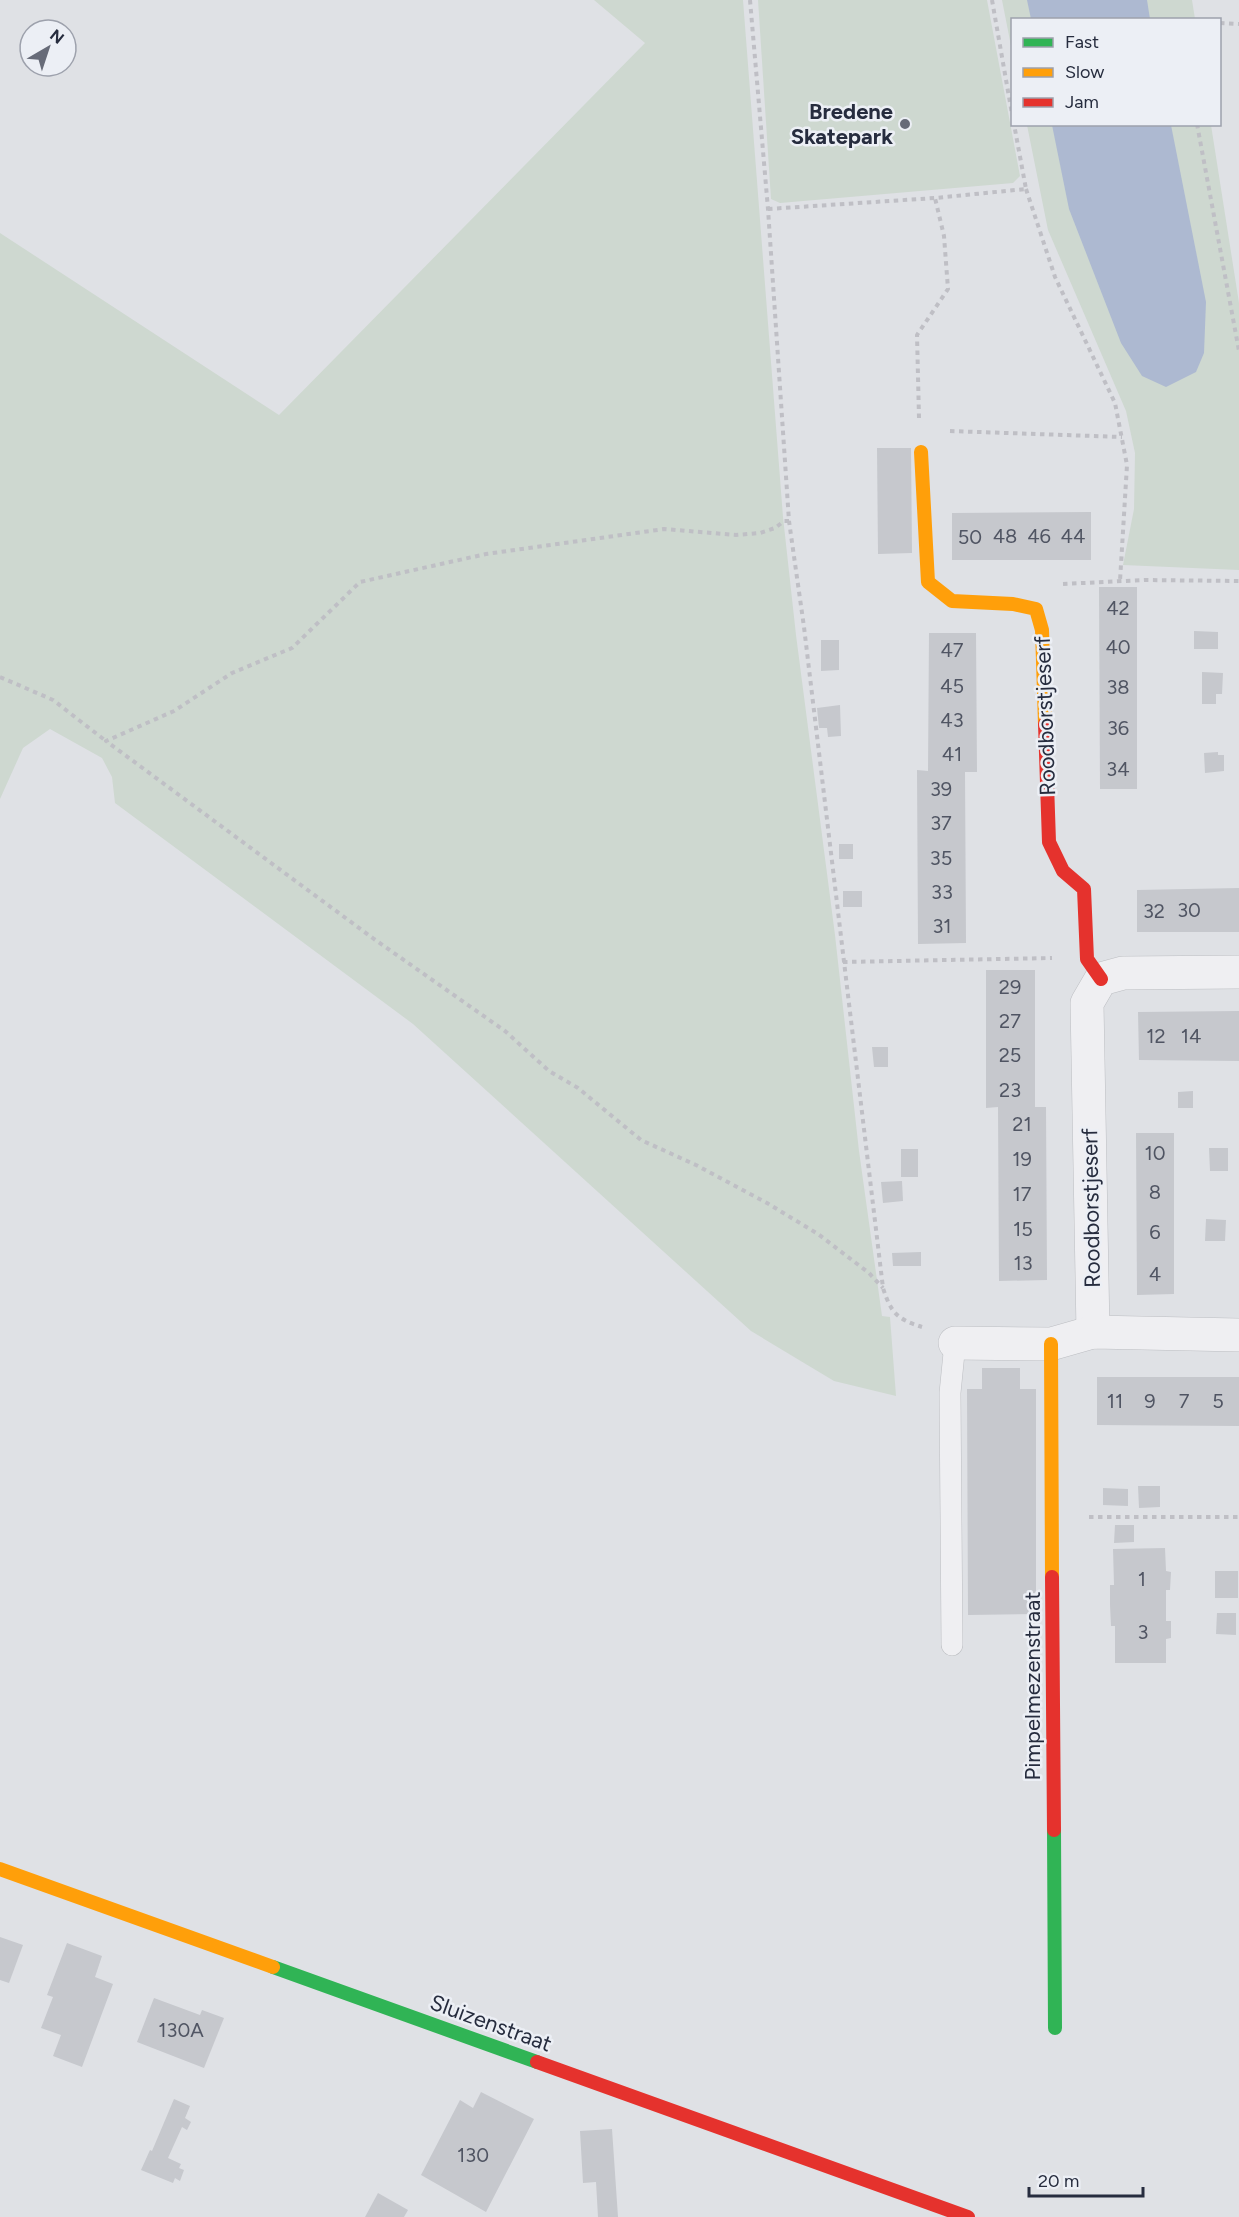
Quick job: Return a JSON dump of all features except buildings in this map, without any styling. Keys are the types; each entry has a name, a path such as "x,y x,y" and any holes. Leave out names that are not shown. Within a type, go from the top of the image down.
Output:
{"street":[{"name":"Roodborstjeserf","path":"921,452 928,582 952,601 1014,604 1036,609 1042,630 1049,842 1063,871 1084,889 1094,969 1087,1004 1093,1332"},
{"path":"1094,969 1122,973 1239,972"},
{"path":"955,1343 1051,1344 1093,1332 1239,1335"},
{"name":"Pimpelmezenstraat","path":"1051,1344 1055,2028"},
{"name":"Sluizenstraat","path":"0,1869 968,2217"}],"lane":[{"path":"952,1645 950,1393 955,1343"}],"path":[{"path":"750,0 768,209 789,521 804,627 883,1288 889,1308 908,1323 927,1329 955,1343"},
{"path":"992,0 1011,108"},
{"path":"1221,23 1239,24"},
{"path":"1014,126 1026,189 1055,277 1115,403 1126,465 1120,581"},
{"path":"1197,126 1239,351"},
{"path":"768,209 935,198 1026,189"},
{"path":"921,452 916,334 948,288 944,237 935,198"},
{"path":"919,430 1122,437"},
{"path":"106,741 174,711 232,673 292,648 360,582 486,554 664,530 736,535 760,533 775,528 784,521 789,521"},
{"path":"1036,609 1064,584 1120,581 1239,581"},
{"path":"0,677 53,700 374,939 505,1030 549,1071 578,1088 641,1140 696,1165 767,1203 818,1234 869,1273 883,1288"},
{"path":"843,962 1065,957 1094,969"},
{"path":"1052,1515 1239,1517"}],"shaded area":[{"path":"594,0 743,0 783,517 835,935 859,1151 882,1316 890,1317 896,1396 834,1381 751,1331 413,1024 115,803 112,777 102,758 50,729 23,748 0,799 0,233 279,415 645,43"},
{"path":"758,0 987,0 1020,176 1013,183 780,203 771,199"},
{"path":"1002,0 1192,0 1195,18 1011,18 1011,46"},
{"path":"1027,126 1211,126 1239,303 1239,570 1123,565 1134,509 1135,453 1126,411 1048,230"}],"water":[{"path":"1027,0 1147,0 1150,18 1031,18"},
{"path":"1052,126 1171,126 1206,302 1204,353 1196,372 1166,387 1142,376 1121,343 1069,209"}],"traffic: fast":[{"path":"1054,1830 1055,2028"},
{"path":"273,1967 537,2062"}],"traffic: slow":[{"path":"921,452 928,582 952,601 1013,604 1036,609 1042,630 1045,724"},
{"path":"1051,1344 1052,1577"},
{"path":"0,1869 273,1967"}],"traffic: jam":[{"path":"1045,724 1049,842 1063,871 1084,889 1087,959 1101,979"},
{"path":"1052,1577 1054,1830"},
{"path":"537,2062 968,2217"}],"place":[{"name":"Bredene Skatepark","path":"905,124"}]}
